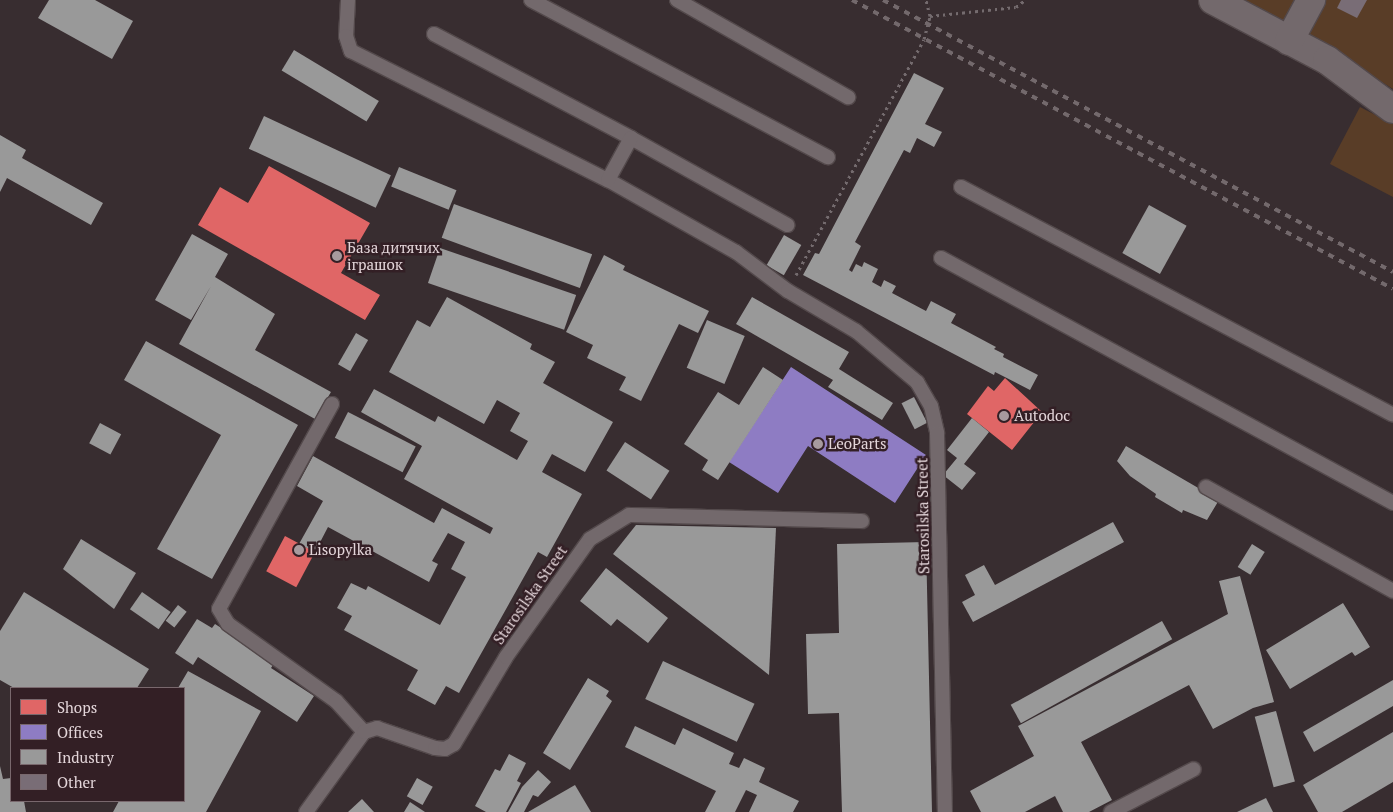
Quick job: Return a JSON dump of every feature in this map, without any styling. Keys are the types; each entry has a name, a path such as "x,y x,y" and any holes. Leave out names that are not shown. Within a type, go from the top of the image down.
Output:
{"street":[{"path":"1213,0 1327,60 1393,109"},
{"path":"1289,41 1310,0"}],"lane":[{"name":"Starosilska Street","path":"348,0 346,36 351,51 608,180 736,252 788,290 856,332 917,382 931,406 937,433 945,812"},
{"path":"532,0 828,157"},
{"path":"678,0 848,97"},
{"path":"434,34 631,138 787,225"},
{"path":"608,180 631,138"},
{"path":"961,187 1393,414"},
{"path":"941,258 1393,503"},
{"path":"306,812 364,732 336,701 228,624 219,609 332,404"},
{"path":"1206,487 1393,591"},
{"name":"Starosilska Street","path":"364,732 377,728 435,748 445,748 454,744 506,657 590,539 628,515 862,521"},
{"path":"1111,812 1194,769"}],"path":[{"path":"788,290 924,39 930,16 926,0"},
{"path":"930,16 1016,7 1025,0"}],"shaded area":[{"path":"1245,0 1393,0 1393,89 1296,28"},
{"path":"1360,107 1393,124 1393,197 1330,164"}],"building: Shops":[{"path":"269,166 370,223 341,273 380,295 365,320 198,225 220,187 248,203"},
{"name":"Autodoc","path":"1005,378 1042,412 1012,450 967,414 988,386 994,391"},
{"path":"285,536 315,552 296,587 266,571"}],"building: Offices":[{"path":"791,367 926,455 895,503 808,446 778,493 729,462"}],"building: Industry":[{"path":"49,0 95,0 133,21 112,59 38,18"},
{"path":"294,50 379,101 366,122 282,71"},
{"path":"914,73 944,88 925,124 942,132 934,147 917,138 910,153 904,150 855,242 861,246 849,270 852,272 856,264 862,267 864,262 878,269 872,282 881,287 884,280 896,286 892,293 926,311 931,301 956,314 951,323 996,347 994,349 1004,354 1003,357 1038,375 1030,390 995,372 994,375 803,275 815,253 819,254"},
{"path":"264,116 391,175 376,208 249,149"},
{"path":"0,135 26,150 22,158 103,203 91,225 7,178 0,192"},
{"path":"399,167 456,190 449,210 391,186"},
{"path":"454,204 592,254 580,288 442,238"},
{"path":"1149,205 1187,226 1160,274 1122,253"},
{"path":"192,234 228,254 215,277 275,314 255,350 331,392 315,419 179,344 211,286 191,320 155,300"},
{"path":"784,235 801,245 784,275 766,265"},
{"path":"440,248 576,295 564,330 428,283"},
{"path":"604,255 625,266 623,270 709,311 698,333 679,324 641,401 619,390 626,377 587,358 593,345 566,332"},
{"path":"447,297 532,344 530,349 555,362 543,383 613,422 585,472 552,454 542,472 582,494 547,557 538,552 459,693 446,686 435,705 407,690 418,670 344,630 352,616 337,608 351,583 366,590 368,586 440,625 466,577 451,569 465,542 448,533 432,561 438,564 429,582 328,527 315,552 299,544 323,501 297,486 313,456 434,523 442,508 490,534 493,528 404,479 422,446 361,412 374,389 435,422 438,416 517,460 528,441 510,431 520,413 497,400 484,424 389,372 417,320 430,327"},
{"path":"752,297 849,352 839,369 893,403 882,420 828,387 833,380 736,324"},
{"path":"707,320 745,336 724,384 687,368"},
{"path":"356,333 368,340 350,371 338,364"},
{"path":"146,341 298,425 212,579 157,549 221,435 124,380"},
{"path":"763,367 783,380 718,480 702,470 708,460 684,444 718,392 739,405"},
{"path":"914,397 927,423 915,429 902,403"},
{"path":"348,412 416,447 403,472 335,438"},
{"path":"972,418 989,432 964,464 976,473 962,490 943,475 957,458 947,450"},
{"path":"100,423 121,434 110,455 89,443"},
{"path":"625,442 669,471 651,499 606,471"},
{"path":"1126,446 1219,500 1207,520 1183,510 1182,513 1155,497 1156,494 1130,476 1117,461"},
{"path":"1113,522 1124,542 973,622 962,602 975,595 965,575 984,565 995,585"},
{"path":"636,525 776,528 769,675 613,554"},
{"path":"81,539 136,573 114,609 63,569"},
{"path":"926,542 932,812 842,812 839,713 808,714 806,634 839,633 837,544"},
{"path":"1252,544 1265,552 1250,575 1238,567"},
{"path":"606,568 668,618 648,643 617,619 611,626 580,601"},
{"path":"1240,576 1274,702 1253,708 1213,729 1189,685 1081,742 1112,800 1089,812 1063,812 1055,796 1025,812 981,812 970,791 1034,756 1018,726 1228,614 1219,581"},
{"path":"24,592 149,669 138,687 12,687 0,680 0,631"},
{"path":"142,592 171,612 159,629 130,609"},
{"path":"1343,603 1370,647 1355,656 1352,652 1290,689 1266,650"},
{"path":"178,605 187,612 174,628 166,621"},
{"path":"197,619 212,628 215,624 275,662 271,668 314,696 297,722 198,657 193,665 175,653"},
{"path":"1162,621 1172,639 1021,723 1011,705"},
{"path":"663,661 755,704 737,742 645,699"},
{"path":"188,671 261,711 206,812 113,812 118,802 185,802 185,687 179,687"},
{"path":"588,678 609,691 606,696 612,701 570,770 543,753"},
{"path":"1393,680 1393,706 1314,752 1303,732"},
{"path":"1276,711 1295,782 1274,787 1255,717"},
{"path":"635,726 675,745 683,728 734,753 729,764 739,768 744,758 765,768 759,782 799,801 793,812 749,812 757,795 746,790 735,812 705,812 716,791 625,747"},
{"path":"1393,732 1393,782 1342,812 1318,812 1303,785"},
{"path":"509,754 526,763 517,781 521,783 506,812 486,812 475,806 495,769 500,771"},
{"path":"0,766 3,779 10,778 10,802 24,802 26,812 0,812"},
{"path":"538,770 551,782 538,797 533,795 524,812 508,812 522,787"},
{"path":"417,778 433,787 423,805 407,796"},
{"path":"575,785 591,812 528,812"},
{"path":"1266,798 1273,812 1237,812"},
{"path":"362,799 374,812 348,812"},
{"path":"410,802 425,812 404,812"}],"building: Other":[{"path":"1341,0 1367,0 1357,18 1337,8"}],"railway":[{"path":"852,0 1393,289"},
{"path":"883,0 1393,272"}],"place":[{"name":"База дитячих іграшок","path":"337,256"},
{"name":"Autodoc","path":"1004,416"},
{"name":"LeoParts","path":"818,444"},
{"name":"Lisopylka","path":"299,550"}]}
